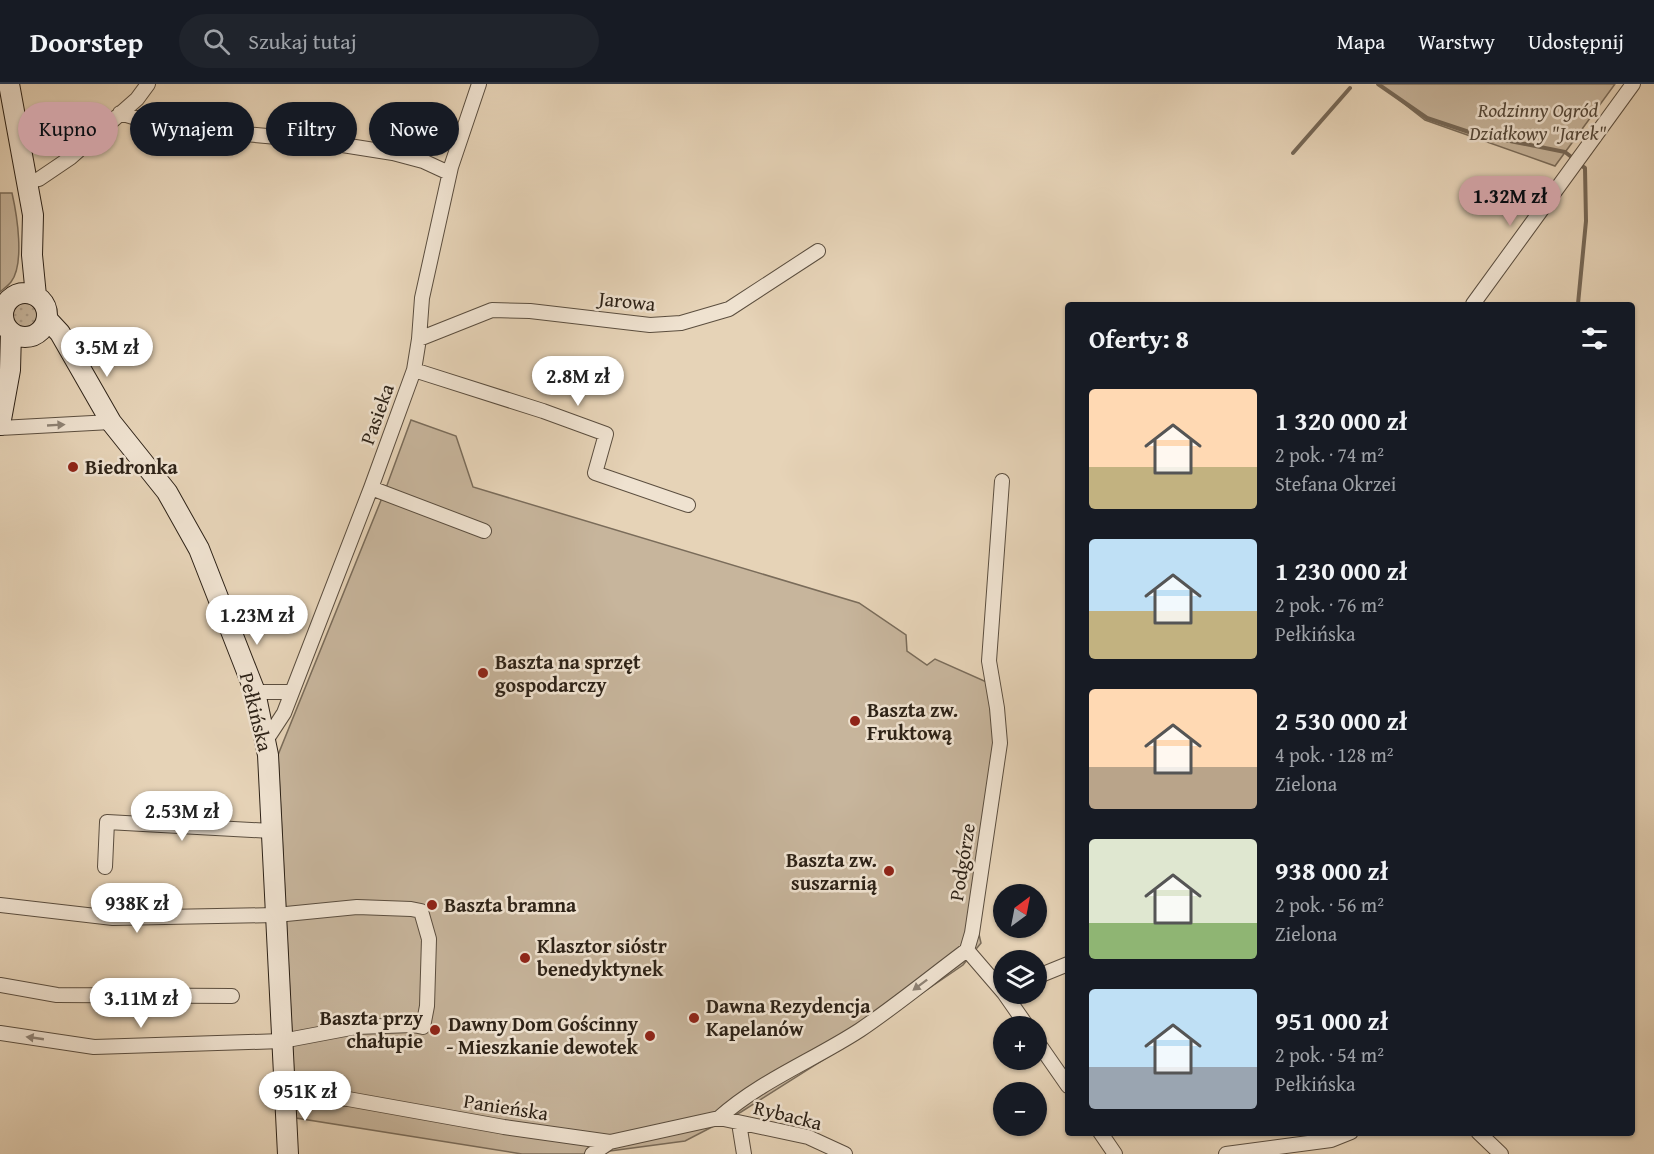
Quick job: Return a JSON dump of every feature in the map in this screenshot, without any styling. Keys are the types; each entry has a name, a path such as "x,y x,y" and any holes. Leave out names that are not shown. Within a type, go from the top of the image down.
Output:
{"street":[{"path":"26,182 39,179 70,158 136,99 148,84"},
{"name":"Pasieka","path":"265,742 284,713 372,488 414,370 422,298 449,173 479,84"},
{"path":"1474,302 1633,84"},
{"path":"6,95 33,215 34,234 27,295"},
{"path":"120,113 166,127 311,140 393,153 423,161 449,173"},
{"name":"Jarowa","path":"419,339 492,310 541,312 650,325 681,323 729,309 818,251"},
{"path":"30,330 4,324 3,312 9,300 27,295 45,307 30,330 10,370 0,427 111,422"},
{"name":"Pełkińska","path":"30,330 60,333 111,422 167,492 199,549 255,692 268,755 288,1154"},
{"path":"414,370 543,411 606,434 595,472 688,505"},
{"name":"Podgórze","path":"967,950 972,933 1000,744 989,661 1002,481"},
{"path":"372,488 484,531"},
{"path":"255,692 292,692"},
{"path":"105,867 107,822 271,831"},
{"path":"0,905 113,918 276,915 357,907 411,909 422,911 429,939 427,1006 423,1027 413,1025 356,1027 282,1041 94,1047 0,1033"},
{"path":"719,1118 730,1108 783,1074 860,1030 967,950 993,980"},
{"path":"1047,973 1065,965"},
{"path":"0,985 57,995 232,996"},
{"path":"1047,1056 1065,1082"},
{"name":"Panieńska","path":"285,1092 348,1099 504,1127 610,1142 719,1118"},
{"name":"Rybacka","path":"719,1118 808,1137 845,1154"},
{"path":"740,1123 744,1154"},
{"path":"1103,1136 1115,1154"},
{"path":"1226,1154 1331,1140 1341,1136"},
{"path":"1482,1136 1501,1154"},
{"path":"592,1154 610,1142"}],"green space":[{"name":"Rodzinny Ogród Działkowy \"Jarek\"","path":"1379,84 1615,84 1555,166 1425,120"},
{"path":"0,193 12,193 18,226 19,252 15,274 10,283 0,292"},
{"path":"25,303 33,307 37,315 33,323 25,327 17,323 13,315 17,307"},
{"path":"411,420 456,436 473,487 859,603 906,635 907,651 927,665 935,659 1000,688 978,930 981,943 963,965 880,1024 741,1112 685,1141 610,1151 604,1154 522,1154 296,1118 278,755 386,488"}],"waterway":[{"path":"1378,84 1427,118 1475,134 1565,152 1574,159"},
{"path":"1293,153 1350,88"},
{"path":"1578,302 1586,221 1585,168 1579,164"}],"place":[{"name":"Biedronka","path":"73,467"},
{"name":"Baszta na sprzęt gospodarczy","path":"483,673"},
{"name":"Baszta zw. Fruktową","path":"855,721"},
{"name":"Baszta zw. suszarnią","path":"889,871"},
{"name":"Baszta bramna","path":"432,905"},
{"name":"Klasztor sióstr benedyktynek","path":"525,958"},
{"name":"Dawna Rezydencja Kapelanów","path":"694,1018"},
{"name":"Baszta przy chałupie","path":"435,1030"},
{"name":"Dawny Dom Gościnny - Mieszkanie dewotek","path":"650,1036"}]}
